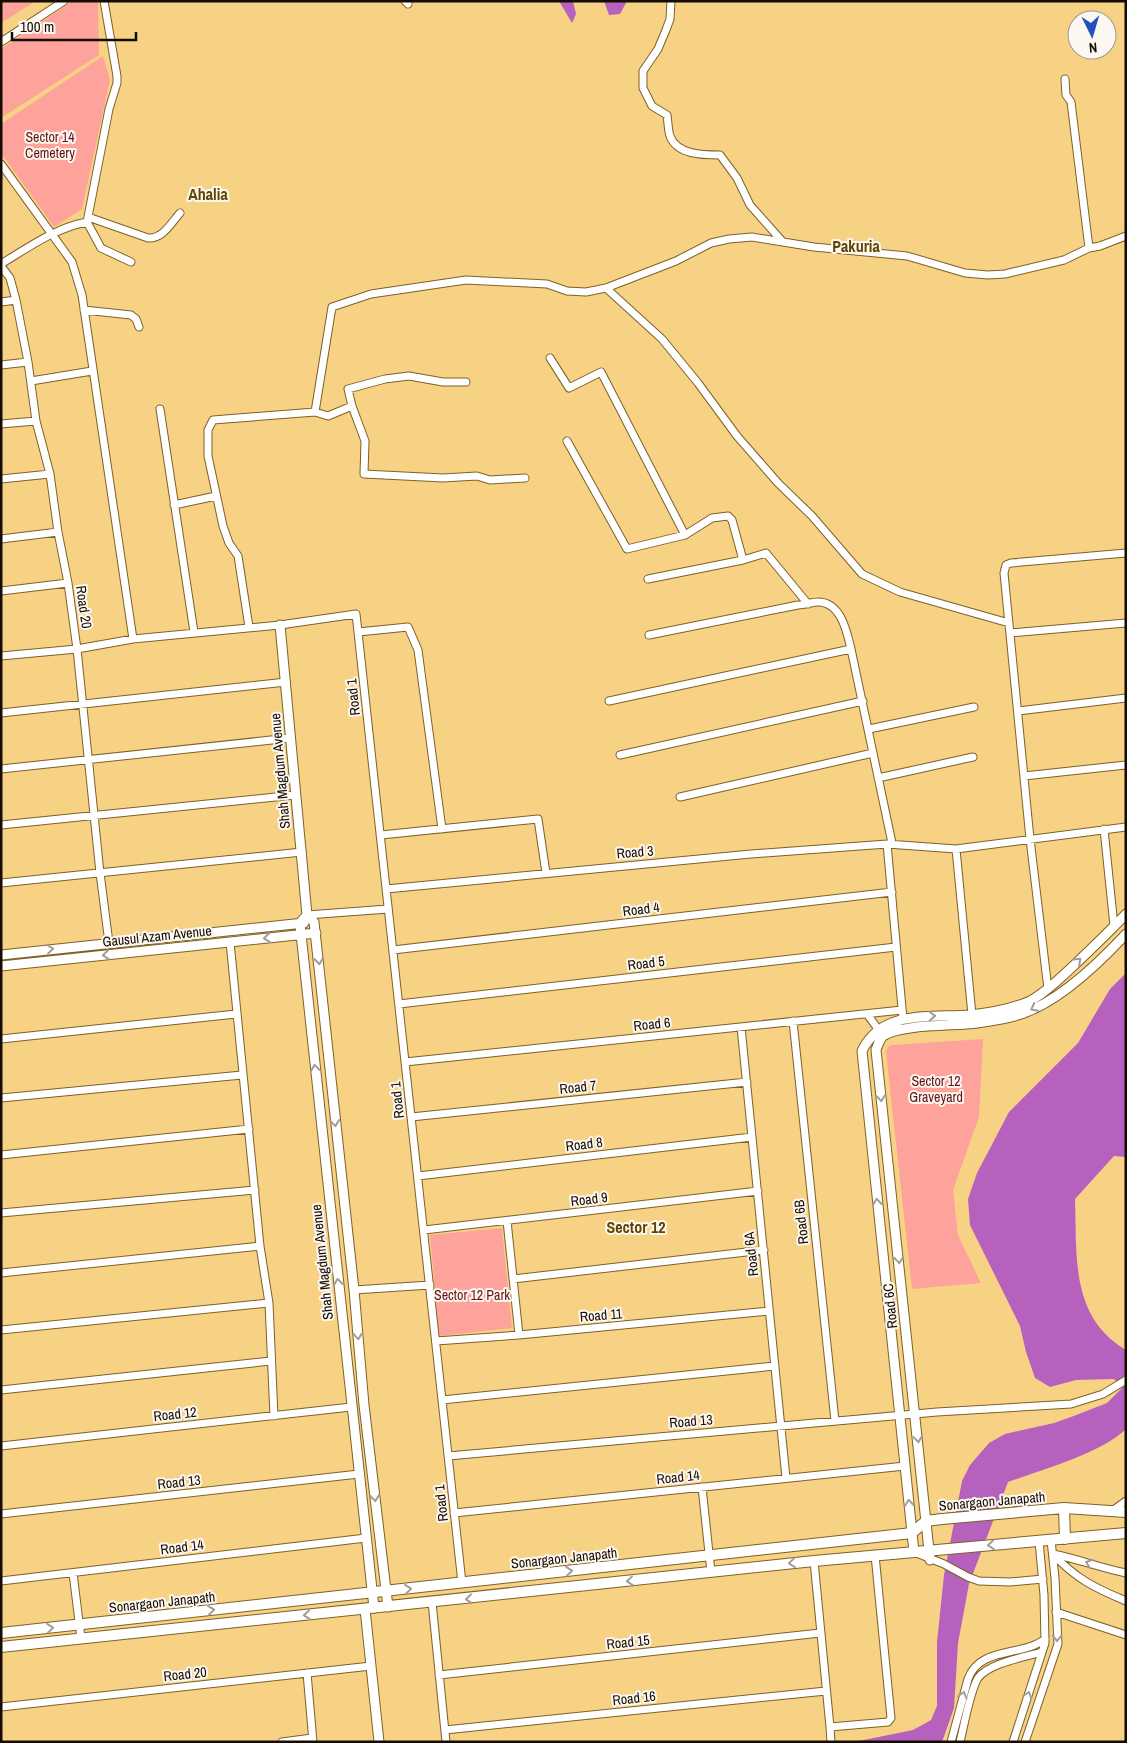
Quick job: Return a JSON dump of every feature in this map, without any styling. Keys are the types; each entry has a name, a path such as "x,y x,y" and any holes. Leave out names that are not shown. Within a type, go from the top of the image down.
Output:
{"main road":[{"name":"Sonargaon Janapath","path":"1,1633 912,1533 926,1521 942,1519 1064,1508 1126,1512"},
{"path":"1064,1508 1065,1539"},
{"name":"Sonargaon Janapath","path":"1,1647 814,1561 914,1552 930,1555 942,1549 1126,1533"},
{"path":"251,1606 253,1621"}],"street":[{"path":"1,42 64,1"},
{"path":"104,1 117,83 109,108 87,219 101,248 132,262"},
{"path":"671,1 670,19 666,30 658,49 642,71 643,88 652,106 667,115 670,136 677,146 686,152 720,155 737,178 750,205 782,241"},
{"path":"1065,79 1066,95 1071,102 1076,155 1080,161 1089,248"},
{"path":"1,164 72,262 82,295 133,639"},
{"path":"1,265 52,233 87,219 154,239 162,235 180,213"},
{"path":"315,412 332,307 371,294 466,280 547,284 567,291 586,292 606,288 676,261 711,243 752,237 907,256 965,273 1005,274 1064,260 1089,248 1126,236"},
{"name":"Road 20","path":"1,265 10,278 16,300 28,362 36,421 50,474 58,532 68,583 109,943"},
{"path":"606,288 662,339 737,436 778,483 812,516 862,574 900,592 1009,623"},
{"path":"1,302 16,300"},
{"path":"84,310 131,315 136,319 139,327"},
{"path":"550,358 569,388 601,372 685,535"},
{"path":"1,365 28,362"},
{"path":"31,381 92,371"},
{"path":"466,382 443,382 409,376 385,379 348,389 365,441 364,474 443,478 477,476 490,480 525,478"},
{"path":"249,627 238,556 229,543 216,496 208,456 208,430 213,420 315,412 328,416 352,406"},
{"path":"160,409 194,632"},
{"path":"1,424 36,421"},
{"path":"567,441 627,549 685,535 712,518 728,516 732,520 743,560"},
{"path":"1,479 50,474"},
{"path":"174,505 216,496"},
{"path":"1,539 58,532"},
{"path":"648,579 743,560 766,553 808,604"},
{"path":"1048,989 1030,839 1004,573 1006,565 1011,563 1126,553"},
{"path":"1,591 68,583"},
{"path":"649,635 820,602 832,607 844,624 869,729 889,843 902,1015"},
{"name":"Road 1","path":"280,624 356,614 462,1583"},
{"path":"1010,633 1126,623"},
{"path":"1,656 77,649 133,639 194,632 280,624"},
{"name":"Shah Magdum Avenue","path":"280,624 295,795 311,919 316,933 369,1444 388,1607"},
{"path":"358,632 408,627 418,650 442,829"},
{"path":"609,701 851,649"},
{"path":"1,713 286,682"},
{"path":"1018,710 1126,698"},
{"path":"620,755 863,701"},
{"path":"869,729 974,707"},
{"path":"1,769 290,738"},
{"path":"680,797 873,753"},
{"path":"878,778 973,757"},
{"path":"1024,776 1126,765"},
{"path":"1,826 295,795"},
{"path":"380,835 538,819 546,873"},
{"name":"Road 3","path":"386,889 751,854 889,843 956,849 1126,826"},
{"path":"1104,829 1114,926"},
{"path":"956,849 972,1015"},
{"path":"1,882 302,852"},
{"name":"Road 4","path":"393,950 892,892"},
{"path":"311,919 388,908"},
{"path":"1126,914 1048,989 1030,1001 1005,1009 972,1015 902,1015 870,1036 877,1046 884,1036 905,1029 972,1024 995,1021 1022,1014 1048,1001 1078,979 1126,934"},
{"name":"Gausul Azam Avenue","path":"1,954 300,923 311,919"},
{"name":"Shah Magdum Avenue","path":"300,923 372,1593 369,1609 371,1666 379,1742"},
{"name":"Gausul Azam Avenue","path":"1,966 316,933"},
{"path":"230,942 260,1246 269,1303 274,1416"},
{"name":"Road 5","path":"399,1004 896,947"},
{"path":"1,1039 236,1014"},
{"path":"867,1014 878,1030"},
{"name":"Road 6","path":"405,1062 867,1014 902,1015"},
{"name":"Road 6B","path":"793,1021 835,1421"},
{"name":"Road 6A","path":"741,1027 786,1478"},
{"name":"Road 6C","path":"870,1036 862,1051 914,1552"},
{"name":"Road 6C","path":"877,1046 930,1555"},
{"path":"1,1098 242,1076"},
{"name":"Road 7","path":"411,1116 747,1082"},
{"path":"318,1089 332,1088"},
{"path":"1,1155 249,1129"},
{"name":"Road 8","path":"418,1176 752,1137"},
{"path":"873,1165 888,1164"},
{"path":"1,1213 255,1190"},
{"name":"Road 9","path":"424,1230 758,1192"},
{"path":"507,1221 519,1335"},
{"path":"1,1273 260,1246"},
{"path":"514,1278 764,1250"},
{"path":"354,1290 430,1285"},
{"path":"1,1330 269,1303"},
{"path":"341,1305 355,1304"},
{"name":"Road 11","path":"436,1341 769,1312"},
{"path":"1,1390 271,1361"},
{"path":"442,1400 775,1366"},
{"name":"Road 13","path":"448,1456 900,1415 1071,1404 1104,1394 1126,1380"},
{"name":"Road 12","path":"1,1446 351,1407"},
{"path":"356,1446 369,1444"},
{"name":"Road 14","path":"454,1513 905,1466"},
{"name":"Road 13","path":"1,1514 359,1474"},
{"path":"702,1487 711,1572"},
{"path":"1112,1512 1126,1501"},
{"name":"Road 14","path":"1,1581 366,1538"},
{"path":"1025,1742 1058,1644 1051,1540"},
{"path":"1013,1742 1045,1639 1043,1579 1039,1541"},
{"path":"1052,1554 1077,1558 1105,1569 1126,1572"},
{"path":"1052,1554 1069,1571 1096,1589 1126,1601"},
{"path":"830,1727 888,1722 891,1718 875,1555"},
{"path":"930,1555 968,1578 979,1581 1010,1582 1043,1579"},
{"path":"814,1561 831,1742"},
{"path":"73,1573 81,1638"},
{"path":"432,1602 446,1742"},
{"path":"1056,1612 1126,1635"},
{"name":"Road 15","path":"439,1675 820,1633"},
{"path":"951,1742 970,1672 978,1664 994,1655 1037,1646 1045,1639"},
{"path":"960,1742 978,1678 985,1672 1007,1662 1042,1652"},
{"name":"Road 20","path":"1,1707 371,1666"},
{"path":"282,1742 312,1740 307,1673"},
{"name":"Road 16","path":"445,1730 826,1691"}],"green space":[{"path":"1,1 36,1 1,23"},
{"path":"73,1 98,1 99,55 1,118 1,49"},
{"name":"Sector 14 Cemetery","path":"103,56 110,80 82,209 54,227 1,153 1,140 3,139 1,136 1,124"},
{"name":"Sector 12 Graveyard","path":"983,1039 979,1117 953,1190 958,1235 981,1283 912,1289 886,1052 888,1047 892,1045"},
{"name":"Sector 12 Park","path":"502,1228 512,1328 439,1336 430,1235"}],"shaded area":[{"path":"559,1 573,1 576,14 572,23"},
{"path":"604,1 627,1 620,14 609,15"},
{"path":"1126,973 1126,1157 1114,1156 1075,1199 1077,1263 1080,1284 1086,1303 1095,1320 1108,1336 1126,1350 1126,1429 1102,1446 1087,1453 1008,1482 969,1584 958,1643 954,1708 942,1742 854,1742 913,1730 931,1720 937,1706 937,1642 944,1575 962,1481 970,1465 989,1443 1005,1434 1054,1423 1107,1403 1122,1388 1114,1379 1076,1380 1050,1387 1035,1378 1020,1326 970,1225 968,1199 977,1173 1009,1112 1078,1043 1110,989"}],"district":[{"name":"Ahalia","path":"208,194"},
{"name":"Pakuria","path":"856,246"},
{"name":"Sector 12","path":"636,1227"}]}
